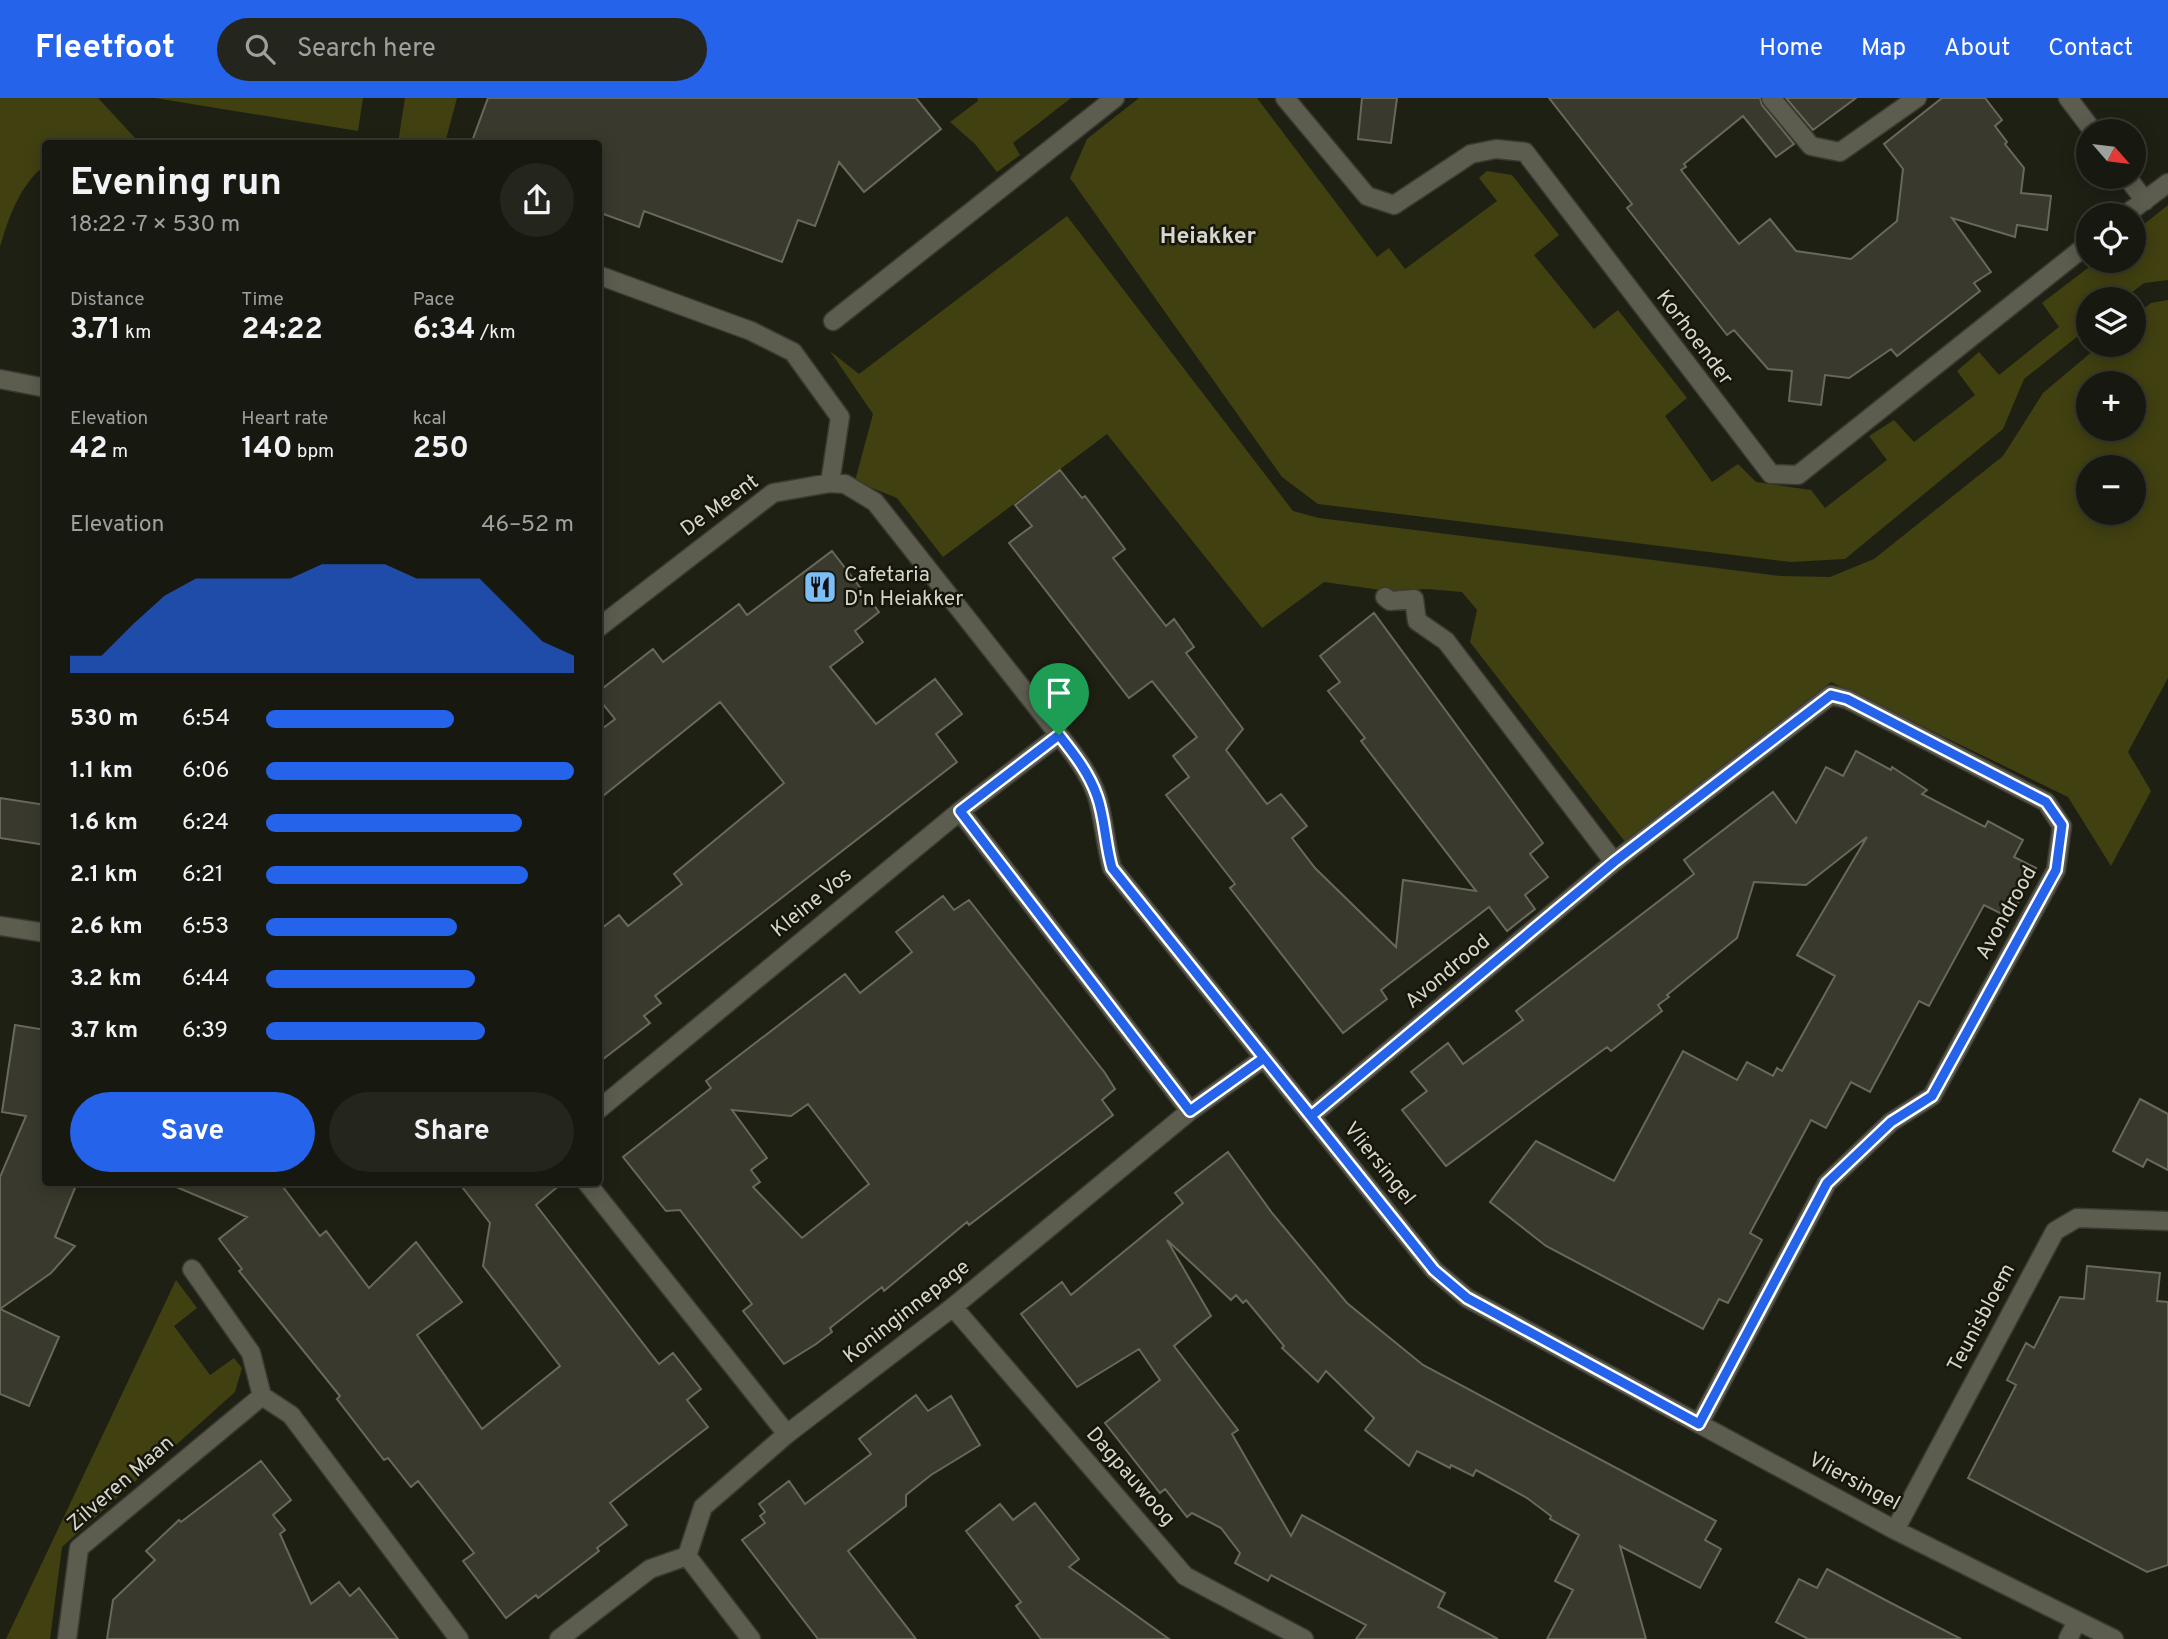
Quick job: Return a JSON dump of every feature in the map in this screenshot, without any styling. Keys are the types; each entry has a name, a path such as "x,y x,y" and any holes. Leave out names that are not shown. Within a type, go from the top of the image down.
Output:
{"street":[{"path":"833,321 1115,98"},
{"name":"Korhoender","path":"1285,98 1367,196 1394,205 1471,154 1496,149 1525,152 1771,474 1798,475 2076,254"},
{"path":"1771,98 1811,146 1840,152 1917,98"},
{"path":"2068,98 2084,119"},
{"path":"2142,203 2168,183"},
{"path":"2136,189 2145,201"},
{"path":"602,276 751,331 793,352 839,417 830,483"},
{"path":"0,379 42,387"},
{"name":"De Meent","path":"602,625 773,493 830,483"},
{"name":"Vliersingel","path":"830,483 845,484 875,502 1086,770 1098,799 1104,841 1112,868 1434,1270 1467,1298 1895,1530 2113,1639"},
{"path":"1385,597 1390,601 1414,599 1417,621 1446,641 1614,862"},
{"name":"Avondrood","path":"1311,1116 1614,862 1831,695 1847,699 2046,802 2062,825 2056,870 1932,1096 1891,1122 1827,1183 1699,1424"},
{"name":"Kleine Vos","path":"602,1107 960,811 1059,735"},
{"path":"960,811 1190,1111"},
{"path":"0,926 42,932"},
{"name":"Koninginnepage","path":"687,1556 703,1507 787,1434 953,1307 1190,1111 1264,1058"},
{"path":"589,1186 787,1434"},
{"name":"Teunisbloem","path":"1895,1530 2054,1231 2077,1218 2168,1222"},
{"path":"192,1269 251,1353 262,1396 291,1415 459,1639"},
{"name":"Dagpauwoog","path":"953,1307 1185,1576 1304,1639"},
{"name":"Zilveren Maan","path":"66,1639 79,1548 262,1396"},
{"path":"559,1639 650,1569 687,1556 751,1639"},
{"path":"2068,1639 2077,1621"}],"shaded area":[{"path":"0,98 98,98 136,139 42,140 42,168 22,192 0,247"},
{"path":"155,98 363,98 358,131"},
{"path":"405,98 457,98 446,140 398,140"},
{"path":"977,98 1071,98 1013,143 1020,155 997,172 975,144 950,122 978,101"},
{"path":"1139,98 1257,98 1377,257 1389,248 1405,269 1497,201 1479,178 1487,171 1512,175 1559,235 1534,255 1594,329 1618,310 1687,398 1665,416 1712,482 1738,464 1756,482 1811,490 1825,508 1887,460 1869,436 1894,420 1914,442 1975,395 1957,371 1979,352 1999,375 2059,327 2042,303 2081,273 2146,273 2146,223 2168,205 2168,280 2144,283 2139,287 2076,287 2076,338 2024,379 2003,429 1845,559 1791,562 1318,504 1282,477 1070,178 1087,139"},
{"path":"1067,216 1293,511 1319,518 1780,576 1830,577 1874,559 2003,456 2043,393 2086,357 2146,357 2146,307 2151,303 2168,300 2168,678 2128,752 2151,791 2111,866 2068,797 1831,682 1626,843 1470,642 1477,610 1462,592 1427,589 1388,591 1324,582 1262,628 1107,434 943,557 897,498 855,481 873,414 830,351 859,374"},
{"path":"176,1280 197,1308 174,1326 210,1375 234,1358 242,1368 235,1392 62,1547 50,1639 6,1639"}],"building":[{"path":"488,98 916,98 941,129 864,192 839,162 815,226 798,220 782,262 644,211 639,227 602,213 602,140 472,140"},
{"path":"1362,98 1397,98 1391,143 1358,139"},
{"path":"1549,98 1760,98 1762,105 1794,144 1776,157 1743,116 1684,164 1686,167 1681,170 1739,244 1770,219 1796,251 1851,259 1897,221 1903,169 1884,144 1942,98 1985,98 2002,120 1995,126 2007,142 2005,144 2024,168 2021,193 2051,196 2047,230 2017,225 2015,237 1952,218 1991,272 1974,283 1980,291 1897,356 1891,349 1849,378 1825,375 1821,405 1789,401 1792,371 1768,369 1734,330 1727,335 1627,208 1632,204"},
{"path":"1786,98 1856,98 1813,130"},
{"path":"1060,470 1082,498 1085,496 1125,549 1113,558 1166,626 1174,619 1194,647 1186,653 1243,729 1226,750 1267,804 1281,794 1307,826 1292,838 1315,868 1396,947 1403,880 1476,891 1361,741 1365,738 1328,691 1340,682 1320,656 1374,613 1543,843 1530,854 1548,877 1525,895 1535,909 1507,931 1489,907 1381,990 1387,999 1343,1033 1230,888 1235,884 1166,795 1189,777 1173,756 1197,737 1152,681 1129,698 1009,543 1032,526 1015,505"},
{"path":"832,551 879,612 855,631 863,642 830,667 876,724 935,679 962,714 936,734 957,762 655,996 661,1003 644,1016 650,1023 602,1060 602,928 619,915 628,926 682,884 674,874 784,783 720,702 602,797 602,729 615,719 602,703 602,689 653,649 663,662 739,604 747,615"},
{"path":"1856,751 1891,770 1892,767 1927,790 1922,794 1985,827 1988,821 2023,840 2014,857 2036,868 2010,918 1984,905 1929,1006 1919,1001 1870,1092 1851,1082 1826,1128 1811,1120 1750,1233 1762,1240 1728,1303 1719,1299 1703,1329 1546,1246 1490,1202 1536,1141 1614,1181 1683,1051 1737,1080 1747,1062 1773,1076 1777,1068 1782,1071 1835,976 1797,955 1867,837 1806,885 1754,882 1737,938 1667,995 1669,997 1658,1005 1662,1011 1611,1051 1607,1047 1446,1166 1402,1110 1427,1091 1411,1072 1448,1043 1463,1064 1523,1020 1516,1011 1694,874 1684,860 1773,792 1796,823 1826,767 1843,776"},
{"path":"0,798 42,804 42,844 0,838"},
{"path":"943,896 954,910 969,900 1105,1073 1115,1089 1102,1100 1113,1115 969,1225 967,1222 884,1291 882,1287 830,1328 832,1332 784,1364 743,1311 752,1304 680,1210 666,1211 623,1157 711,1088 706,1081 845,974 860,993 912,952 896,932","holes":["808,1104 869,1184 802,1238 753,1187 760,1182 751,1170 767,1158 732,1110 791,1116"]},
{"path":"15,1025 42,1029 42,1186 76,1186 55,1237 75,1246 51,1273 0,1309 0,1177 26,1116 2,1112"},
{"path":"2140,1099 2168,1114 2168,1170 2147,1159 2143,1167 2113,1151"},
{"path":"1228,1152 1272,1213 1347,1303 1423,1365 1716,1521 1705,1540 1721,1549 1700,1588 1620,1546 1646,1639 1547,1639 1573,1590 1555,1581 1579,1535 1550,1519 1551,1516 1527,1498 1476,1470 1473,1476 1417,1451 1409,1466 1365,1430 1374,1418 1326,1371 1318,1382 1282,1348 1284,1346 1246,1300 1243,1303 1236,1295 1231,1300 1167,1240 1211,1316 1174,1346 1238,1430 1232,1434 1291,1536 1302,1515 1445,1593 1438,1607 1498,1639 1356,1639 1366,1625 1271,1575 1268,1581 1235,1563 1240,1553 1221,1528 1192,1513 1187,1517 1165,1489 1160,1493 1105,1423 1160,1380 1139,1349 1077,1387 1021,1314 1062,1282 1071,1295 1183,1203 1175,1193"},
{"path":"174,1186 282,1186 320,1236 326,1231 369,1288 416,1242 462,1302 417,1335 482,1429 560,1366 483,1266 490,1223 461,1186 558,1186 536,1205 659,1364 673,1353 701,1389 687,1400 708,1427 610,1503 627,1525 597,1548 599,1551 538,1598 536,1595 506,1618 463,1561 474,1553 418,1481 411,1487 388,1458 384,1460 337,1399 340,1396 239,1271 242,1269 219,1239 247,1217"},
{"path":"2087,1266 2160,1273 2157,1301 2168,1302 2168,1565 2147,1572 1968,1478 2016,1385 2007,1380 2026,1343 2034,1348 2060,1297 2084,1299"},
{"path":"0,1309 59,1337 29,1406 0,1394"},
{"path":"916,1395 928,1411 951,1396 980,1445 931,1475 906,1495 906,1506 848,1551 916,1639 818,1639 742,1540 765,1523 760,1516 765,1512 759,1504 789,1481 805,1504 871,1454 859,1439"},
{"path":"261,1461 291,1500 273,1515 285,1530 280,1534 311,1604 339,1582 350,1596 359,1588 398,1639 107,1639 113,1600 155,1560 146,1551 179,1520 181,1522"},
{"path":"1035,1503 1079,1559 1069,1567 1169,1639 1041,1639 1016,1606 1021,1602 966,1531 1000,1504 1013,1520"},
{"path":"1827,1569 1961,1639 1808,1639 1776,1622 1799,1579 1817,1588"}],"place":[{"name":"Cafetaria D'n Heiakker","path":"820,587"}],"district":[{"name":"Heiakker","path":"1208,237"}],"route":[{"path":"1059,735 960,811 1190,1111 1264,1058 1311,1116 1614,862 1831,695 1847,699 2046,802 2062,825 2056,870 1932,1096 1891,1122 1827,1183 1699,1424 1467,1298 1434,1270 1311,1116 1112,868 1104,841 1098,799 1086,770 1059,735"}]}
